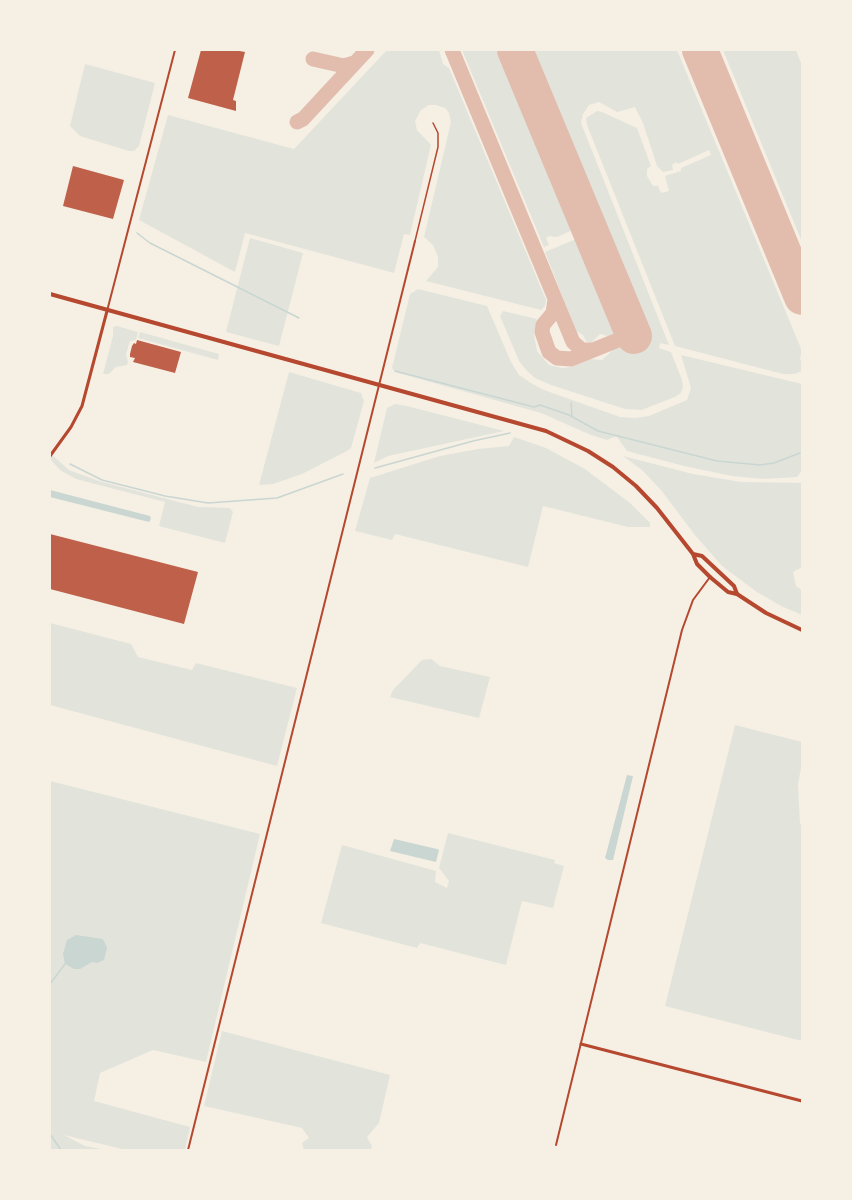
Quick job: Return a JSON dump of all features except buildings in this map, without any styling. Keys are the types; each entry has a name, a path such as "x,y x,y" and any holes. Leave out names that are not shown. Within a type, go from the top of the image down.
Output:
{"main road":[{"path":"50,294 531,425 581,447 613,467 636,486 657,508 693,554 697,564 728,592 737,594 766,613 802,630"},
{"path":"693,554 702,556 734,586 737,594"}],"street":[{"path":"50,456 71,427 81,406 175,50"},
{"path":"188,1150 415,242"},
{"path":"556,1145 682,630 693,600 710,577"},
{"path":"581,1044 802,1101"}],"lane":[{"path":"415,242 438,147 438,133 433,123"}],"shaded area":[{"path":"387,50 439,50 443,64 449,68 546,300 541,310 426,281 438,267 438,257 433,245 424,237 451,122 445,108 436,105 429,105 421,110 415,121 417,130 431,145 410,235 404,234 394,273 245,233 235,272 139,220 168,115 294,149"},
{"path":"462,50 503,50 577,228 557,237 549,236 546,238 549,245 544,247"},
{"path":"529,50 677,50 802,351 800,359 802,371 783,374 675,346 586,118 597,111 637,128 651,166 647,169 647,176 653,186 658,186 661,193 669,191 665,176 681,171 681,168 711,155 709,150 678,164 676,162 672,165 673,170 663,172 657,166 643,123 635,107 617,112 599,102 589,105 583,114 581,123 669,345 660,343 659,348 671,352 683,387 681,393 675,397 642,410 625,409 551,385 535,378 527,371 519,361 500,316 503,311 537,319 534,335 537,351 549,365 562,368 572,367 591,359 602,360 613,350 646,337"},
{"path":"723,50 796,50 802,66 802,242"},
{"path":"85,64 155,83 139,146 134,151 80,136 70,126"},
{"path":"581,237 613,314 611,324 613,334 608,336 600,334 591,343 576,331 545,252"},
{"path":"250,238 303,253 279,346 226,332"},
{"path":"418,289 487,306 519,375 544,390 620,417 649,416 687,400 691,388 681,355 802,384 802,474 801,472 797,477 764,479 732,476 684,466 627,451 617,437 607,440 541,413 395,372 392,368 410,294"},
{"path":"113,327 138,332 136,340 130,341 126,354 127,365 116,367 109,374 103,374 113,336"},
{"path":"140,332 219,354 218,360 138,338"},
{"path":"289,372 361,393 364,401 351,448 302,474 273,484 259,485"},
{"path":"395,404 504,431 388,456 374,463 387,408"},
{"path":"514,437 546,448 585,469 630,503 650,523 650,527 628,527 543,506 528,567 395,534 392,540 355,531 370,478 440,456 509,446"},
{"path":"50,453 69,470 99,481 198,507 230,508 233,512 225,543 159,526 165,502 76,479 60,470 50,459"},
{"path":"623,456 693,474 741,482 802,483 802,567 793,572 796,586 802,590 802,615 757,592 722,566 694,534 661,490 642,470"},
{"path":"50,490 150,516 151,519 149,522 50,497"},
{"path":"50,623 131,644 138,657 192,670 196,663 297,688 277,766 50,705"},
{"path":"431,659 440,666 490,677 479,718 390,697 393,690 422,660"},
{"path":"735,725 802,742 802,763 798,784 800,824 802,825 802,1041 665,1006"},
{"path":"627,775 633,776 613,860 608,860 605,858"},
{"path":"50,781 260,834 206,1062 153,1050 100,1073 94,1101 190,1127 185,1150 126,1150 64,1135 85,1146 107,1150 50,1150"},
{"path":"448,833 555,860 554,863 564,866 553,908 522,901 506,965 420,943 417,948 321,923 342,845 436,871 435,882 447,888 449,881 439,868"},
{"path":"394,839 439,850 436,862 390,851"},
{"path":"76,935 103,939 107,948 104,960 97,963 92,962 80,969 74,969 65,964 63,954 67,940"},
{"path":"222,1031 390,1075 379,1123 367,1137 372,1146 371,1150 304,1150 302,1143 309,1138 302,1128 204,1106"}],"waterway":[{"path":"137,233 150,243 299,318"},
{"path":"395,371 534,407 540,405 569,415 598,431 717,461 760,465 774,463 800,453"},
{"path":"571,403 572,417"},
{"path":"375,468 510,433"},
{"path":"70,464 102,480 165,496 208,503 277,498 343,474"},
{"path":"50,984 65,964"},
{"path":"50,1134 61,1150"}],"taxiway":[{"path":"297,122 303,119 367,50"},
{"path":"452,50 573,342 582,350 593,350"},
{"path":"313,59 344,66 354,63"},
{"path":"555,300 553,313 543,325 542,332 549,352 557,358 571,359 633,334"}],"runway":[{"path":"515,50 634,336"},
{"path":"700,50 802,297"}]}
